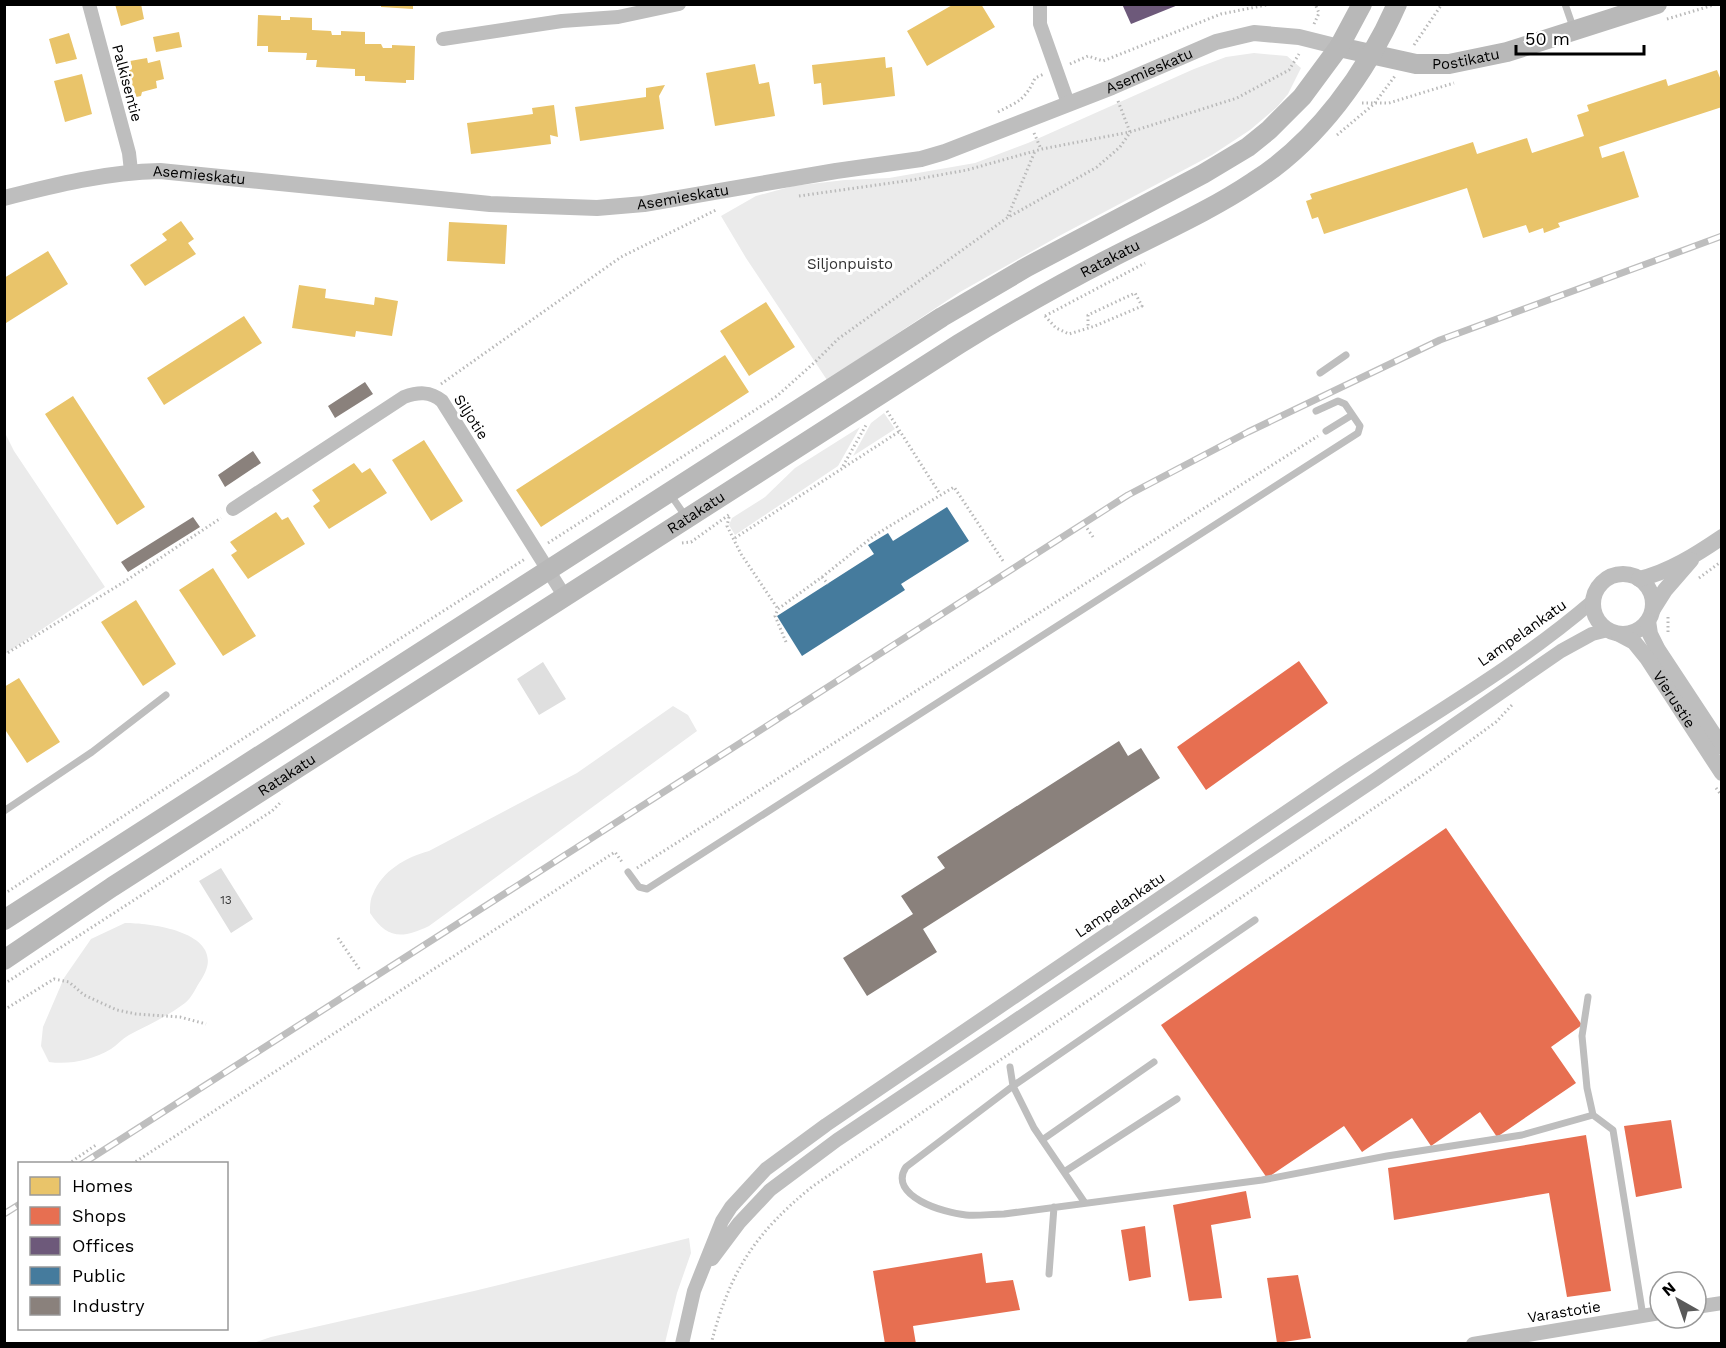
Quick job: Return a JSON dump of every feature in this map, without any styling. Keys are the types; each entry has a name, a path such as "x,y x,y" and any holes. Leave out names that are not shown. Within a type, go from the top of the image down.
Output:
{"main road":[{"name":"Ratakatu","path":"4,920 942,317 1027,267 1203,174 1248,147 1302,97 1339,47 1362,4"},
{"name":"Ratakatu","path":"4,960 112,887 950,350 1033,300 1222,201 1255,181 1286,156 1336,107 1386,30 1397,4"},
{"name":"Postikatu","path":"1339,47 1416,64 1449,64 1507,52 1657,4"}],"street":[{"name":"Palkisentie","path":"88,4 129,153 131,171"},
{"path":"443,39 562,21 618,17 679,4"},
{"path":"1040,4 1040,24 1068,103"},
{"name":"Asemieskatu","path":"4,198 131,171 172,171 490,204 597,208 644,204 921,159 945,152 1216,42 1254,33 1299,37 1339,47"},
{"path":"233,509 404,397 417,393 428,393"},
{"name":"Siljotie","path":"428,393 442,401 565,597"},
{"path":"1639,579 1651,576 1696,555 1722,537"},
{"path":"1656,615 1649,589 1639,579 1624,574 1611,576 1600,584 1593,601 1596,618 1613,632 1632,633 1656,615 1665,590 1696,555"},
{"name":"Lampelankatu","path":"682,1344 694,1291 722,1221 754,1180 790,1150 1363,760 1542,643 1593,601"},
{"name":"Vierustie","path":"1656,615 1650,634 1658,650 1722,747"},
{"name":"Vierustie","path":"1613,632 1634,642 1647,658 1717,778"},
{"name":"Lampelankatu","path":"704,1270 739,1223 770,1190 837,1140 1376,779 1561,651 1585,638 1613,632"},
{"name":"Varastotie","path":"1473,1344 1648,1315"}],"lane":[{"path":"1564,4 1574,31"},
{"path":"1320,373 1346,355"},
{"path":"628,872 639,887 646,889 1358,433 1360,426 1345,404 1338,401 1316,411"},
{"path":"1326,431 1352,415"},
{"path":"670,493 687,519"},
{"path":"4,811 92,752 166,695"},
{"path":"1255,920 1013,1086 906,1167 902,1173 901,1182 914,1197 936,1208 965,1215 1004,1214 1262,1180 1387,1156 1522,1135 1593,1115"},
{"path":"1588,998 1582,1036 1587,1088 1593,1115 1613,1130 1643,1316"},
{"path":"1042,1140 1154,1062"},
{"path":"1010,1067 1013,1086 1034,1128 1085,1203"},
{"path":"1064,1172 1177,1099"},
{"path":"1049,1274 1054,1207"}],"path":[{"path":"1088,57 1102,61 1221,14 1271,4"},
{"path":"1315,4 1319,14"},
{"path":"4,894 777,396 838,339 1007,218 1096,166 1120,147 1130,132 1237,98 1289,70"},
{"path":"991,116 1021,101 1028,93 1035,78"},
{"path":"1330,141 1374,104"},
{"path":"1007,218 1035,151"},
{"path":"428,393 621,257 703,215"},
{"path":"1088,328 1088,315 1136,293 1142,306 1088,328 1069,334 1056,328 1045,316 1154,258"},
{"path":"885,407 941,495"},
{"path":"842,469 870,418 861,424"},
{"path":"735,538 900,431"},
{"path":"135,1162 615,852 628,872 657,856 1326,431"},
{"path":"786,642 775,616 778,609 875,535 954,487 1003,561"},
{"path":"4,655 124,582 233,509"},
{"path":"737,509 729,515 727,526 741,554 778,609"},
{"path":"1082,520 1093,537"},
{"path":"875,535 878,540"},
{"path":"1693,583 1722,561"},
{"path":"822,577 828,584"},
{"path":"1656,615 1667,645 1658,650"},
{"path":"711,1344 730,1284 744,1260 782,1211 813,1186 1426,773 1496,722 1520,697"},
{"path":"1717,778 1722,796"},
{"path":"338,938 360,970"},
{"path":"4,1010 54,979 69,982 84,995 117,1010 136,1014 180,1017 206,1024"},
{"path":"71,1162 96,1144"}],"green space":[{"name":"Siljonpuisto","path":"1254,53 1287,56 1301,68 1288,94 1277,107 1250,130 1212,155 1059,236 960,292 827,380 746,258 721,216 756,196 793,186 889,178 975,163 1028,143 1194,69 1226,57"},
{"path":"884,413 895,429 853,456 871,423"},
{"path":"860,427 838,466 735,535 729,525 732,518 765,497 795,468"},
{"path":"5,433 14,451 105,587 5,654"},
{"path":"673,706 688,715 697,731 429,926 411,933 396,934 389,932 376,922 370,913 371,898 382,878 396,866 577,773"},
{"path":"125,923 154,925 170,929 186,934 198,942 206,952 208,964 201,980 185,1003 129,1035 111,1049 81,1061 49,1062 41,1046 43,1027 64,978 91,939"},
{"path":"689,1238 691,1253 677,1293 665,1343 253,1343 271,1337 474,1291"}],"building: Homes":[{"path":"115,4 141,4 144,19 121,26"},
{"path":"381,4 413,4 413,9 381,7"},
{"path":"954,4 981,4 995,27 927,66 907,31"},
{"path":"258,15 281,16 281,20 290,20 290,17 312,18 312,30 331,31 332,35 341,35 341,31 365,32 365,44 381,44 383,48 392,48 392,45 415,46 414,80 406,80 406,83 365,81 365,76 355,76 355,69 316,67 317,60 306,60 307,53 268,52 268,46 257,46"},
{"path":"179,32 182,47 156,52 153,37"},
{"path":"69,33 77,59 56,64 49,39"},
{"path":"885,57 886,68 892,67 895,96 823,105 821,83 814,84 812,65"},
{"path":"147,58 148,63 160,60 164,79 156,81 157,88 142,92 141,96 127,99 124,84 120,85 117,76 122,75 121,70 132,68 130,61"},
{"path":"755,64 759,84 769,82 775,116 715,126 706,73"},
{"path":"1717,70 1722,83 1722,107 1599,147 1602,158 1624,151 1639,197 1558,223 1560,227 1544,233 1543,228 1529,233 1526,225 1483,238 1467,188 1324,234 1318,217 1312,219 1306,201 1312,199 1310,194 1473,142 1477,154 1527,138 1532,153 1584,136 1577,115 1589,111 1587,105 1666,79 1668,86"},
{"path":"82,74 92,114 65,122 54,81"},
{"path":"665,85 659,96 664,129 580,141 575,107 646,97 646,88"},
{"path":"554,105 558,137 550,135 551,144 471,154 467,123 533,114 532,108"},
{"path":"181,221 194,239 188,243 196,254 145,286 130,265 167,240 162,234"},
{"path":"449,222 507,225 505,264 447,261"},
{"path":"48,251 68,284 6,323 4,319 4,278"},
{"path":"299,285 326,289 325,298 374,305 375,297 398,301 392,336 356,331 355,337 292,328"},
{"path":"766,302 795,347 749,376 720,331"},
{"path":"244,316 262,343 164,405 147,378"},
{"path":"725,355 749,392 541,527 516,490"},
{"path":"73,396 145,507 117,525 45,414"},
{"path":"424,440 463,501 431,521 392,460"},
{"path":"354,463 362,473 370,468 387,493 329,529 313,506 320,501 312,490"},
{"path":"276,512 282,520 288,517 305,544 248,579 231,555 237,551 230,542"},
{"path":"213,568 256,636 223,656 179,590"},
{"path":"136,600 176,664 143,686 101,622"},
{"path":"19,678 60,742 27,763 4,728 4,687"}],"building: Shops":[{"path":"1299,661 1328,703 1206,790 1177,747"},
{"path":"1446,828 1582,1025 1551,1047 1576,1083 1497,1137 1480,1112 1431,1146 1412,1118 1362,1152 1344,1126 1267,1178 1161,1025"},
{"path":"1671,1120 1682,1188 1636,1197 1624,1126"},
{"path":"1586,1135 1611,1291 1567,1297 1549,1193 1394,1220 1388,1168"},
{"path":"1246,1191 1251,1218 1211,1225 1222,1298 1189,1301 1173,1205"},
{"path":"1145,1226 1151,1277 1129,1281 1121,1230"},
{"path":"982,1253 986,1283 1013,1280 1020,1310 913,1326 916,1344 885,1344 873,1271"},
{"path":"1298,1275 1311,1338 1277,1343 1267,1278"}],"building: Offices":[{"path":"1122,4 1178,4 1178,5 1131,24"}],"building: Public":[{"path":"947,507 969,541 901,584 905,590 802,656 777,616 874,554 868,545 888,533 893,541"}],"building: Industry":[{"path":"365,382 373,394 335,418 328,406"},
{"path":"253,451 261,463 225,487 218,475"},
{"path":"193,517 200,527 128,572 121,562"},
{"path":"1119,741 1128,756 1141,748 1160,778 923,929 937,952 867,996 843,958 913,914 901,896 945,868 937,857"}],"building: Other":[{"path":"543,662 566,699 539,715 517,679"},
{"path":"221,868 253,919 231,933 199,881"}],"railway":[{"path":"85,1162 1128,495 1248,432 1440,340 1722,236"},
{"path":"4,1214 18,1205"}]}
